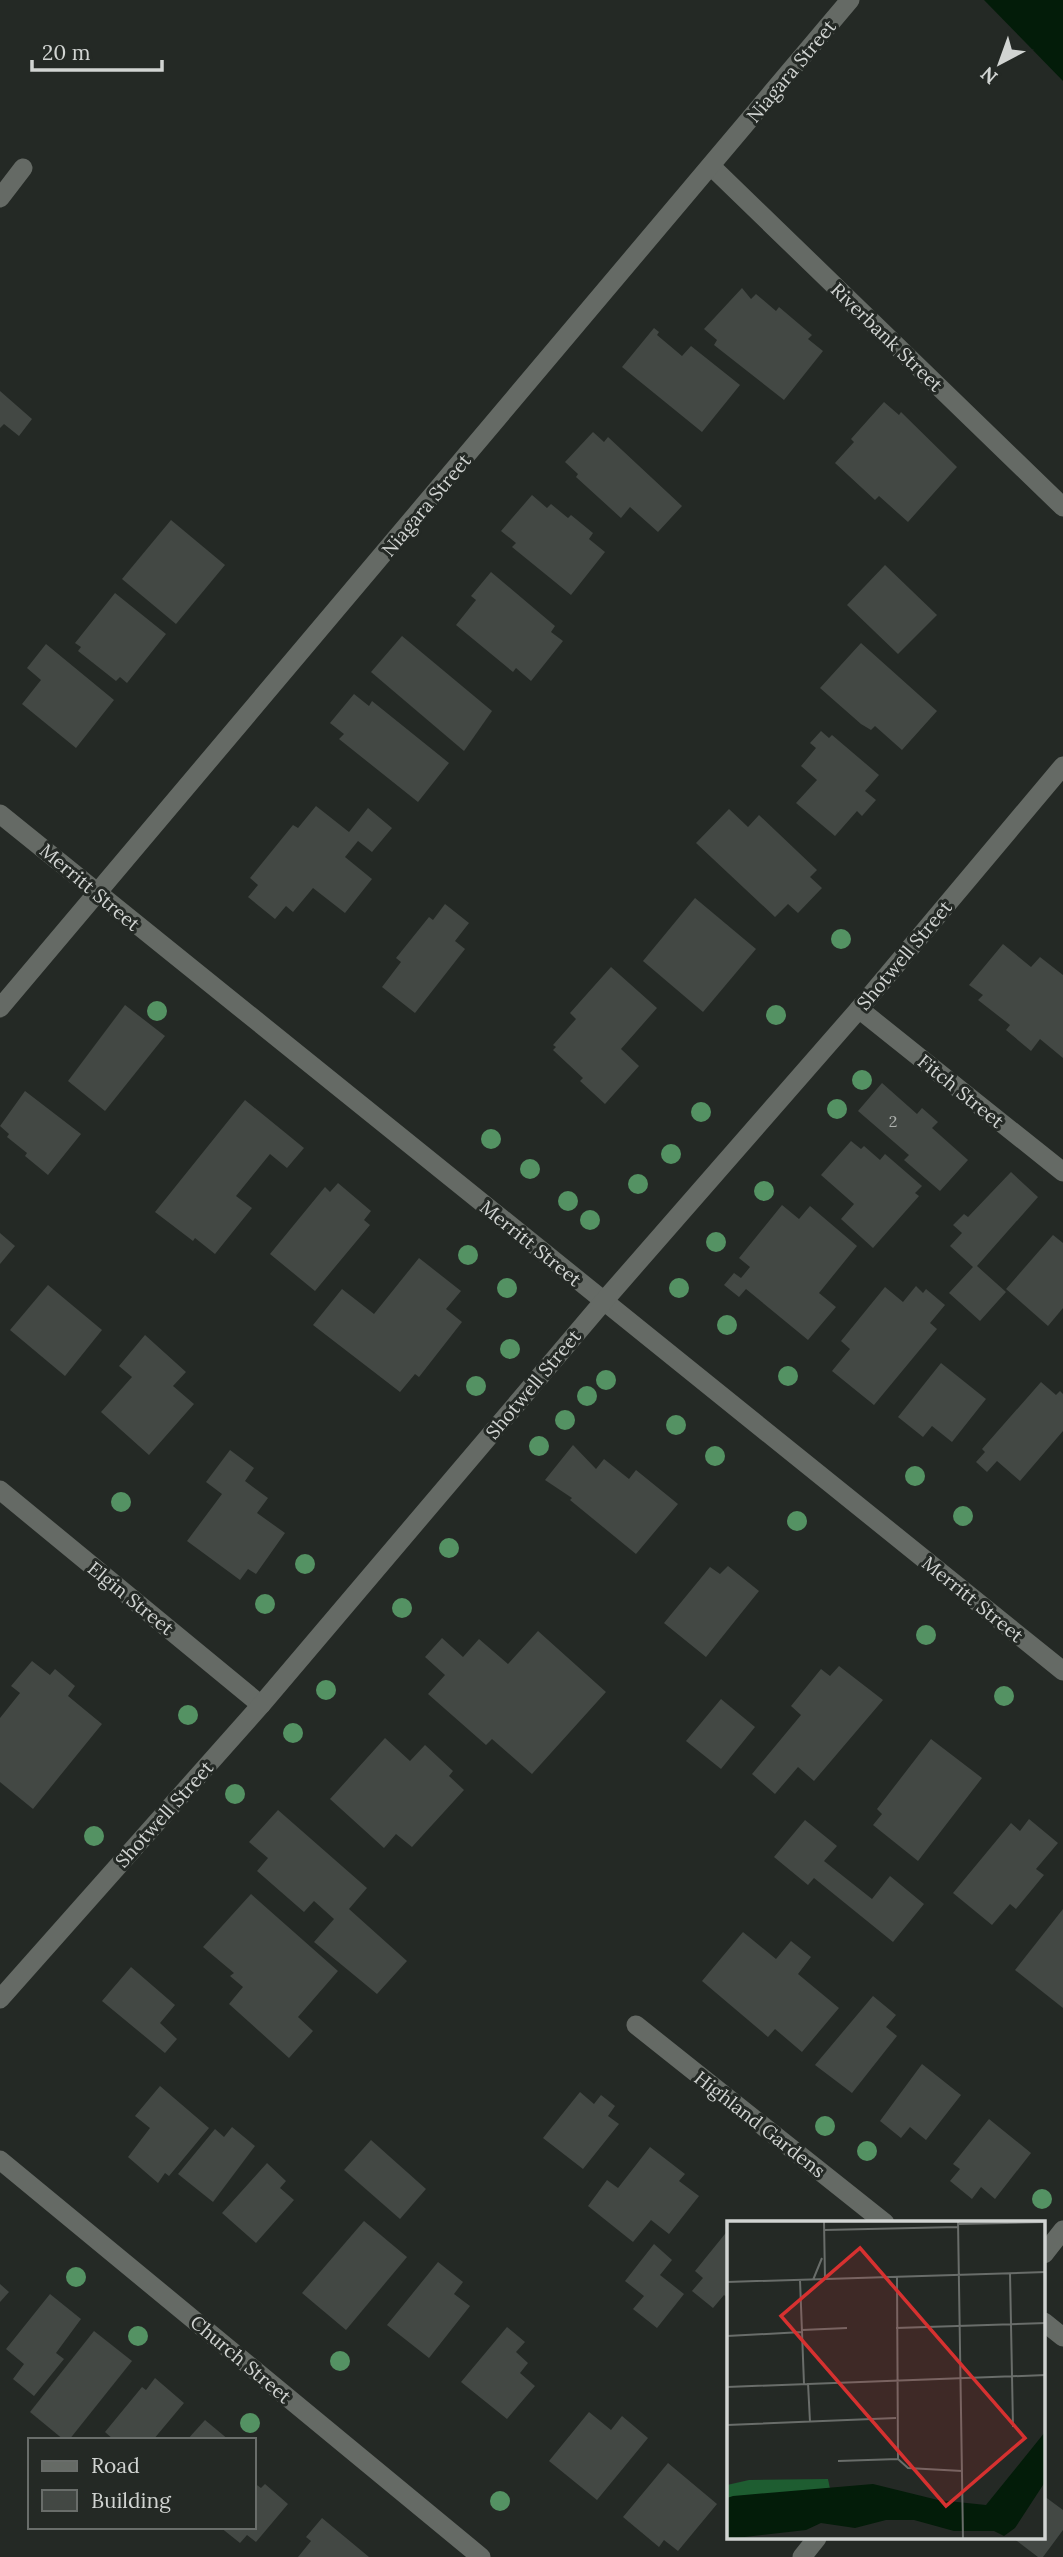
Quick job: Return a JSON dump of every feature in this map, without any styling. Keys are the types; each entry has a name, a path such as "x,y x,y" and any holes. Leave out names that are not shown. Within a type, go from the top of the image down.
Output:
{"street":[{"name":"Niagara Street","path":"0,1008 712,167 850,0"},
{"name":"Riverbank Street","path":"712,167 1063,507"},
{"path":"0,198 23,168"},
{"name":"Shotwell Street","path":"0,1999 261,1705 603,1302 859,1009 1063,766"},
{"name":"Merritt Street","path":"0,814 1063,1671"},
{"name":"Fitch Street","path":"859,1009 1063,1172"},
{"name":"Elgin Street","path":"0,1490 261,1705"},
{"name":"Highland Gardens","path":"636,2025 882,2221"},
{"name":"Church Street","path":"0,2160 479,2556"},
{"path":"1046,2251 1063,2230"},
{"path":"1046,2324 1063,2337"},
{"path":"802,2557 815,2540"}],"shaded area":[{"path":"984,0 1063,0 1063,81"}],"building":[{"path":"742,288 751,299 756,294 776,311 779,307 812,335 808,339 823,351 784,400 714,345 717,340 704,329"},
{"path":"654,328 659,332 657,335 682,356 691,346 740,385 702,432 622,367"},
{"path":"0,391 32,419 19,436 4,424 0,428"},
{"path":"884,402 899,415 901,412 957,467 908,522 879,496 875,500 835,463 854,442 851,439"},
{"path":"593,432 604,442 608,437 682,506 658,532 630,507 621,518 576,477 578,474 565,462"},
{"path":"532,495 547,508 551,504 568,518 571,515 593,533 589,539 605,552 571,595 512,547 516,543 501,531"},
{"path":"171,520 225,565 176,624 122,579"},
{"path":"885,565 937,615 898,654 847,605"},
{"path":"491,572 555,626 551,632 563,641 531,681 516,668 513,672 456,625 476,600 471,596"},
{"path":"115,593 166,634 127,683 120,677 116,681 78,651 81,647 75,643"},
{"path":"402,636 492,711 464,751 371,672"},
{"path":"861,643 937,711 902,750 875,726 871,730 861,724 820,688"},
{"path":"46,644 114,700 76,748 22,704 41,680 27,668"},
{"path":"354,694 369,706 372,701 449,763 418,802 339,739 344,734 330,723"},
{"path":"821,731 829,738 832,735 879,775 865,791 876,800 862,816 857,811 835,836 796,803 817,780 801,766 816,748 810,743"},
{"path":"316,806 349,832 368,808 392,828 372,852 358,841 345,857 372,879 345,913 313,888 293,912 286,906 275,919 248,897 258,885 250,878 293,825 298,828"},
{"path":"729,809 748,827 759,815 817,870 810,877 822,888 798,913 788,904 775,917 696,843"},
{"path":"695,898 756,949 703,1012 643,961"},
{"path":"445,904 469,923 455,941 465,949 415,1013 382,987 401,962 396,958 429,917 433,920"},
{"path":"1003,944 1031,967 1040,957 1063,975 1063,1058 1040,1039 1031,1051 1006,1030 1010,1025 978,1000 983,995 969,985"},
{"path":"611,967 657,1008 621,1049 639,1066 605,1104 580,1081 583,1078 553,1050 556,1047 553,1045 576,1019 570,1013"},
{"path":"125,1005 165,1036 105,1111 68,1081"},
{"path":"882,1083 917,1114 922,1108 938,1122 932,1128 968,1160 940,1191 904,1160 909,1155 858,1111"},
{"path":"25,1091 81,1134 48,1175 25,1156 27,1153 7,1137 9,1134 0,1126"},
{"path":"245,1100 304,1148 287,1168 270,1154 236,1196 252,1208 215,1254 155,1212"},
{"path":"851,1141 861,1149 864,1146 880,1160 885,1154 922,1186 915,1193 919,1196 873,1248 841,1219 854,1204 821,1175"},
{"path":"1011,1172 1038,1197 977,1266 1006,1292 980,1321 949,1293 973,1267 950,1246 962,1233 953,1225 964,1214 968,1217"},
{"path":"338,1183 371,1211 364,1220 370,1225 315,1291 270,1254 325,1187 330,1192"},
{"path":"782,1205 799,1219 810,1206 857,1246 819,1293 836,1307 808,1340 746,1289 739,1297 724,1285 734,1273 741,1278 750,1267 739,1258"},
{"path":"0,1233 15,1246 0,1264"},
{"path":"1053,1235 1063,1243 1063,1308 1048,1326 1006,1289"},
{"path":"419,1258 461,1291 446,1309 462,1322 419,1377 415,1374 400,1392 313,1325 342,1289 374,1314"},
{"path":"48,1285 102,1330 65,1376 10,1330"},
{"path":"916,1286 923,1293 926,1289 945,1305 930,1323 937,1329 874,1405 832,1371 850,1349 841,1341 885,1287 903,1302"},
{"path":"145,1335 186,1372 173,1386 194,1404 149,1455 101,1412 132,1377 119,1366"},
{"path":"941,1363 986,1399 952,1442 932,1426 923,1437 898,1417"},
{"path":"1041,1382 1056,1395 1060,1391 1063,1394 1063,1431 1020,1481 997,1461 987,1472 976,1462 985,1452 982,1449"},
{"path":"573,1445 596,1469 604,1459 629,1479 636,1470 678,1504 636,1554 570,1500 572,1498 545,1480"},
{"path":"230,1450 254,1468 245,1481 268,1498 257,1513 285,1533 256,1574 248,1569 240,1580 187,1541 222,1494 206,1482"},
{"path":"728,1566 759,1591 706,1657 664,1623 710,1567 720,1574"},
{"path":"538,1631 606,1692 532,1774 492,1739 486,1745 428,1694 445,1675 425,1657 442,1638 463,1657 479,1639 508,1664"},
{"path":"32,1661 50,1675 55,1669 75,1686 68,1696 102,1724 33,1809 0,1782 0,1718 20,1693 11,1686"},
{"path":"839,1666 883,1700 814,1781 798,1767 775,1794 752,1774 801,1715 791,1706 821,1669 830,1676"},
{"path":"721,1699 755,1727 721,1769 686,1741"},
{"path":"385,1738 410,1761 425,1745 453,1771 449,1776 464,1790 412,1847 396,1834 384,1848 330,1799"},
{"path":"931,1739 982,1778 918,1861 873,1825 882,1814 877,1809"},
{"path":"278,1810 367,1888 349,1909 407,1961 377,1994 314,1942 334,1919 314,1901 304,1912 257,1871 268,1858 249,1842"},
{"path":"1029,1819 1058,1843 1036,1869 1044,1875 1016,1909 1010,1904 992,1925 953,1893 1011,1823 1020,1831"},
{"path":"805,1820 837,1846 824,1861 872,1899 890,1876 924,1904 893,1942 814,1878 808,1885 774,1857"},
{"path":"251,1894 338,1971 298,2017 313,2031 289,2058 229,2004 243,1987 230,1976 234,1973 203,1947"},
{"path":"1063,1909 1063,2008 1015,1970"},
{"path":"743,1932 776,1959 791,1941 811,1957 798,1974 839,2008 802,2052 775,2029 768,2037 702,1981"},
{"path":"131,1967 175,2005 160,2023 177,2039 165,2053 102,2001"},
{"path":"873,1996 896,2015 886,2027 897,2036 852,2093 815,2065"},
{"path":"922,2064 961,2095 926,2140 910,2127 901,2138 880,2121"},
{"path":"160,2086 209,2128 169,2176 165,2173 158,2183 128,2157 150,2128 135,2116"},
{"path":"580,2092 594,2104 601,2095 615,2106 608,2116 619,2124 583,2169 543,2138"},
{"path":"989,2119 1031,2153 995,2199 981,2187 972,2199 950,2181 960,2169 953,2164"},
{"path":"232,2127 255,2146 213,2202 178,2174 215,2129 224,2137"},
{"path":"371,2140 426,2189 400,2219 344,2170"},
{"path":"650,2147 685,2174 679,2181 699,2196 669,2234 651,2220 633,2242 588,2206 607,2180 618,2188"},
{"path":"267,2163 286,2181 280,2188 294,2200 256,2243 222,2213"},
{"path":"364,2221 407,2257 346,2330 302,2293"},
{"path":"727,2231 727,2297 724,2295 713,2308 692,2291 703,2278 695,2271"},
{"path":"654,2244 672,2260 660,2275 684,2294 657,2328 633,2309 644,2296 625,2281"},
{"path":"438,2262 463,2282 454,2294 470,2306 429,2358 387,2325"},
{"path":"0,2284 9,2292 0,2302"},
{"path":"50,2294 81,2319 56,2353 64,2359 34,2396 13,2379 24,2364 6,2349"},
{"path":"507,2327 525,2342 516,2352 528,2363 520,2373 535,2386 507,2419 461,2382"},
{"path":"94,2331 132,2361 71,2438 62,2438 30,2412"},
{"path":"155,2378 184,2403 155,2438 112,2438 105,2432 142,2387 146,2390"},
{"path":"589,2412 611,2430 622,2416 648,2438 597,2500 549,2461"},
{"path":"205,2420 227,2438 189,2438"},
{"path":"668,2463 717,2504 678,2551 664,2540 659,2547 623,2517"},
{"path":"256,2484 261,2488 265,2484 288,2504 256,2542 247,2535 240,2543 222,2529 256,2529"},
{"path":"1046,2497 1063,2510 1063,2530 1043,2557 1038,2557 1016,2540 1046,2540"},
{"path":"322,2518 369,2557 298,2557 311,2541 306,2537"}]}
